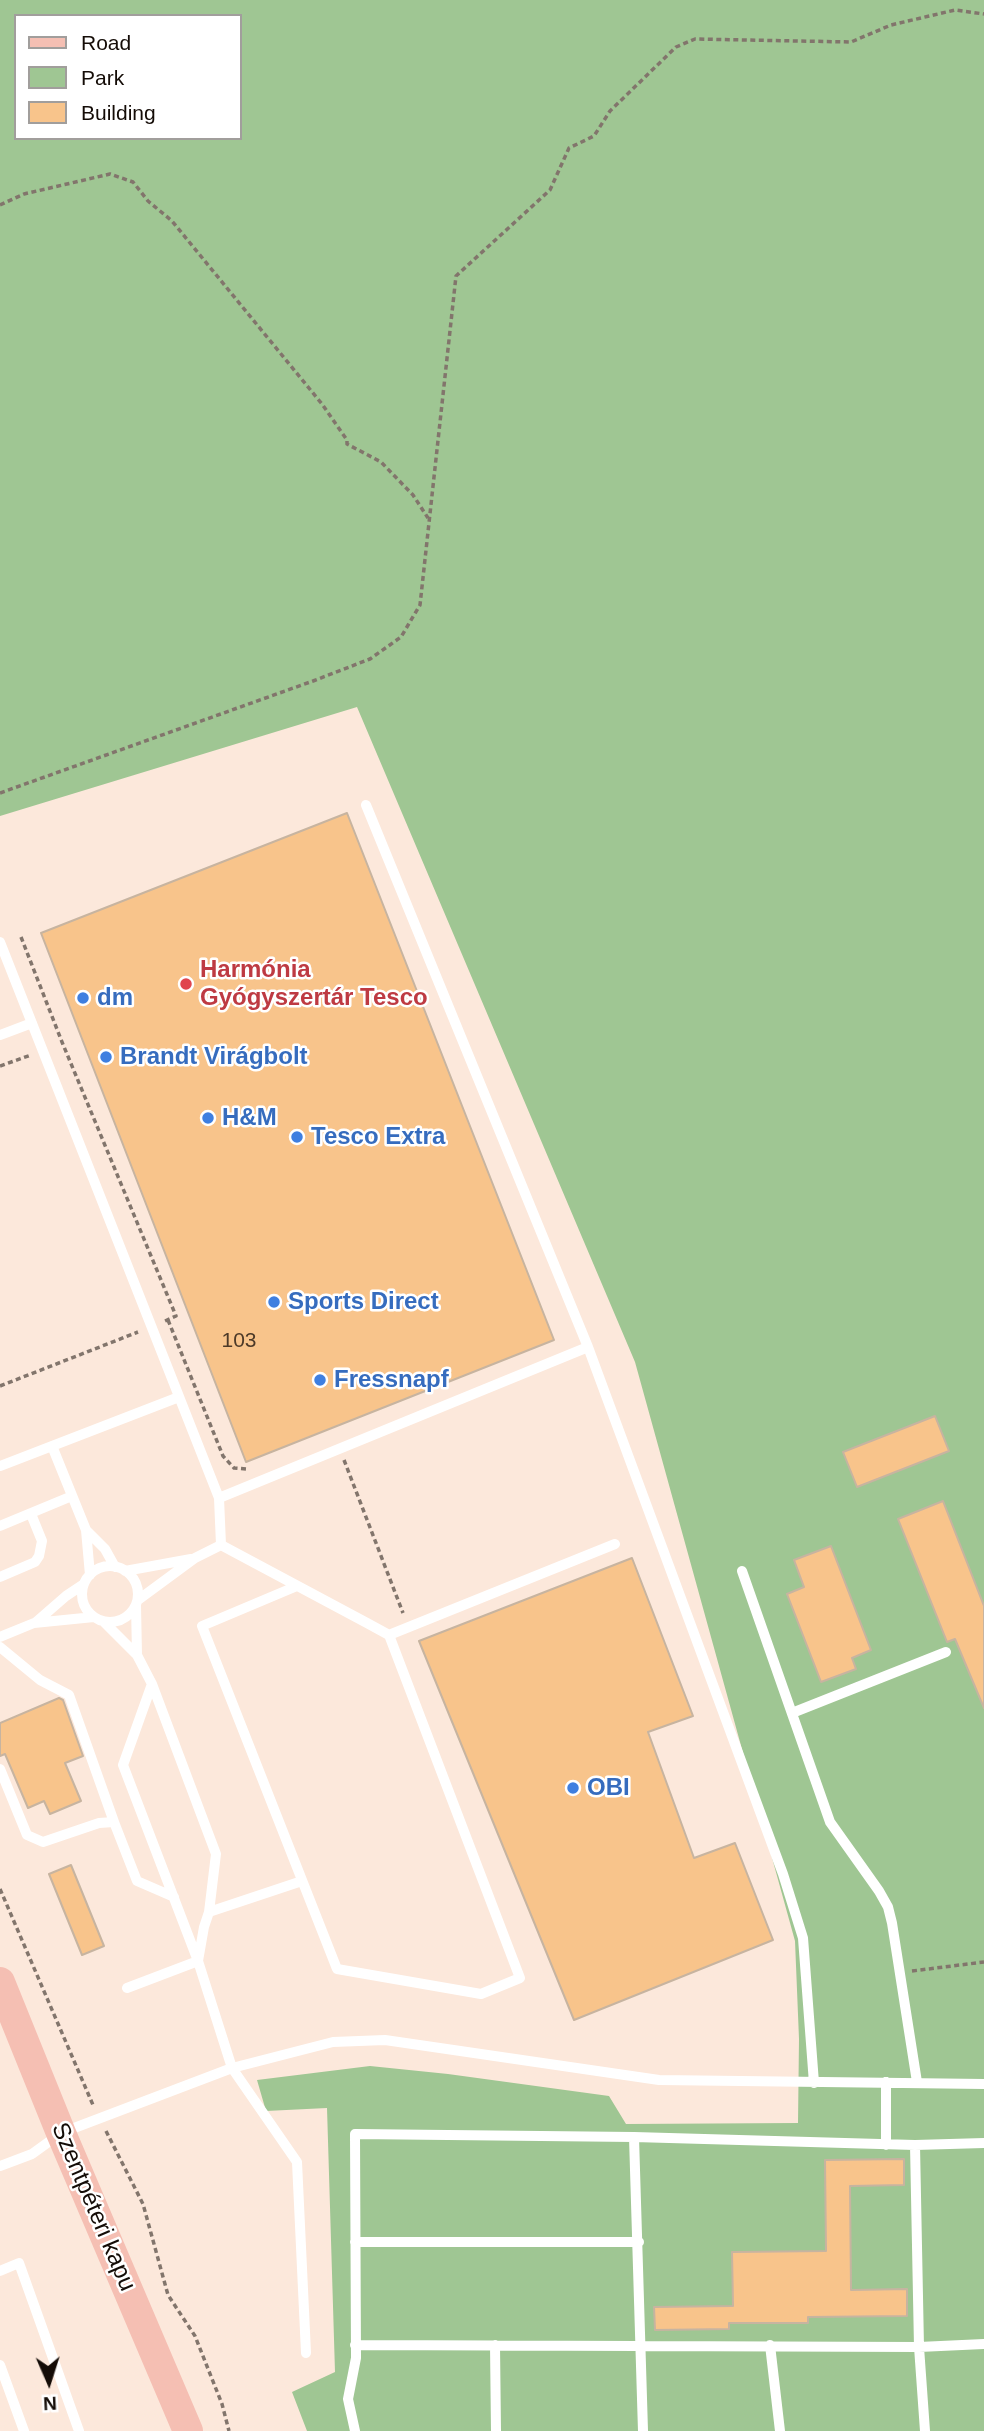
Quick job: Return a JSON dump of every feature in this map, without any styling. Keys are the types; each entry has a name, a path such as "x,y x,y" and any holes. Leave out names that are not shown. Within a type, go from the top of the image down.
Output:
{"main road":[{"name":"Szentpéteri kapu","path":"0,1982 188,2431"}],"lane":[{"path":"366,806 588,1348 783,1874 803,1938 814,2083"},
{"path":"0,942 219,1498 222,1545"},
{"path":"0,1035 32,1023"},
{"path":"219,1498 588,1348"},
{"path":"0,1466 179,1397"},
{"path":"52,1446 86,1530 87,1579 82,1594 84,1604 137,1655 152,1684 216,1854 209,1912 198,1961"},
{"path":"0,1526 72,1496"},
{"path":"0,1577 35,1562 39,1556 42,1541 31,1514"},
{"path":"86,1530 136,1583 137,1655"},
{"path":"388,1634 615,1544"},
{"path":"34,1623 121,1620 130,1614 137,1602 195,1558 222,1545"},
{"path":"222,1545 388,1634 520,1978 481,1994 337,1969 202,1626 297,1586"},
{"path":"0,1637 34,1623 99,1569 120,1569 195,1558"},
{"path":"742,1571 830,1822 888,1907 917,2082"},
{"path":"0,1647 40,1680 69,1695 137,1881 174,1897"},
{"path":"792,1713 946,1652"},
{"path":"152,1684 123,1765 198,1961 232,2068 298,2162 306,2353"},
{"path":"0,1769 27,1835 43,1842 99,1823 114,1822"},
{"path":"209,1912 302,1881"},
{"path":"127,1989 198,1961"},
{"path":"0,2166 32,2154 61,2133 232,2068 333,2042 386,2040 659,2080 984,2084"},
{"path":"886,2082 886,2145"},
{"path":"355,2431 348,2399 356,2358 355,2134 634,2137 915,2146 984,2143"},
{"path":"634,2137 643,2431"},
{"path":"915,2146 919,2347 925,2431"},
{"path":"355,2242 639,2242"},
{"path":"0,2271 19,2263 79,2431"},
{"path":"355,2345 919,2347 984,2344"},
{"path":"495,2345 496,2431"},
{"path":"770,2345 780,2431"},
{"path":"0,2365 24,2431"}],"path":[{"path":"0,793 370,659 401,637 420,605 456,276 550,190 569,148 594,136 610,111 676,47 695,39 851,42 891,25 956,10 984,14"},
{"path":"0,205 24,194 98,176 110,174 133,182 148,201 172,222 321,404 347,440 347,444 381,462 413,495 429,519"},
{"path":"0,1386 176,1317 21,937"},
{"path":"168,1320 223,1456 234,1468 255,1470"},
{"path":"340,1449 408,1627"},
{"path":"0,1889 99,2118 143,2204 169,2295 195,2336 222,2404 229,2431"},
{"path":"900,1973 984,1962"}],"green space":[{"path":"0,0 984,0 984,2431 307,2431 292,2392 335,2372 327,2108 266,2111 257,2080 370,2066 609,2096 626,2124 798,2123 799,2039 795,1941 635,1362 357,707 0,816"}],"building":[{"name":"Tesco Extra","path":"347,813 554,1340 246,1462 41,933"},
{"path":"935,1416 949,1451 857,1487 843,1452"},
{"path":"943,1501 984,1606 984,1708 955,1639 947,1642 898,1519"},
{"path":"831,1546 871,1650 852,1658 856,1669 821,1682 787,1594 804,1587 794,1560"},
{"name":"OBI","path":"632,1558 693,1716 648,1732 694,1858 735,1843 773,1940 574,2020 419,1641"},
{"path":"59,1698 63,1700 83,1756 65,1763 81,1801 50,1814 44,1801 28,1808 5,1754 0,1756 0,1723"},
{"path":"71,1865 104,1946 82,1955 49,1874"},
{"path":"904,2159 904,2185 850,2186 851,2290 907,2289 907,2316 808,2317 808,2323 729,2323 729,2329 655,2330 654,2307 733,2306 732,2252 826,2251 825,2160"}],"place":[{"name":"Harmónia Gyógyszertár Tesco","path":"186,984"},
{"name":"dm","path":"83,998"},
{"name":"Brandt Virágbolt","path":"106,1057"},
{"name":"H&M","path":"208,1118"},
{"name":"Tesco Extra","path":"297,1137"},
{"name":"Sports Direct","path":"274,1302"},
{"name":"Fressnapf","path":"320,1380"},
{"name":"OBI","path":"573,1788"}]}
